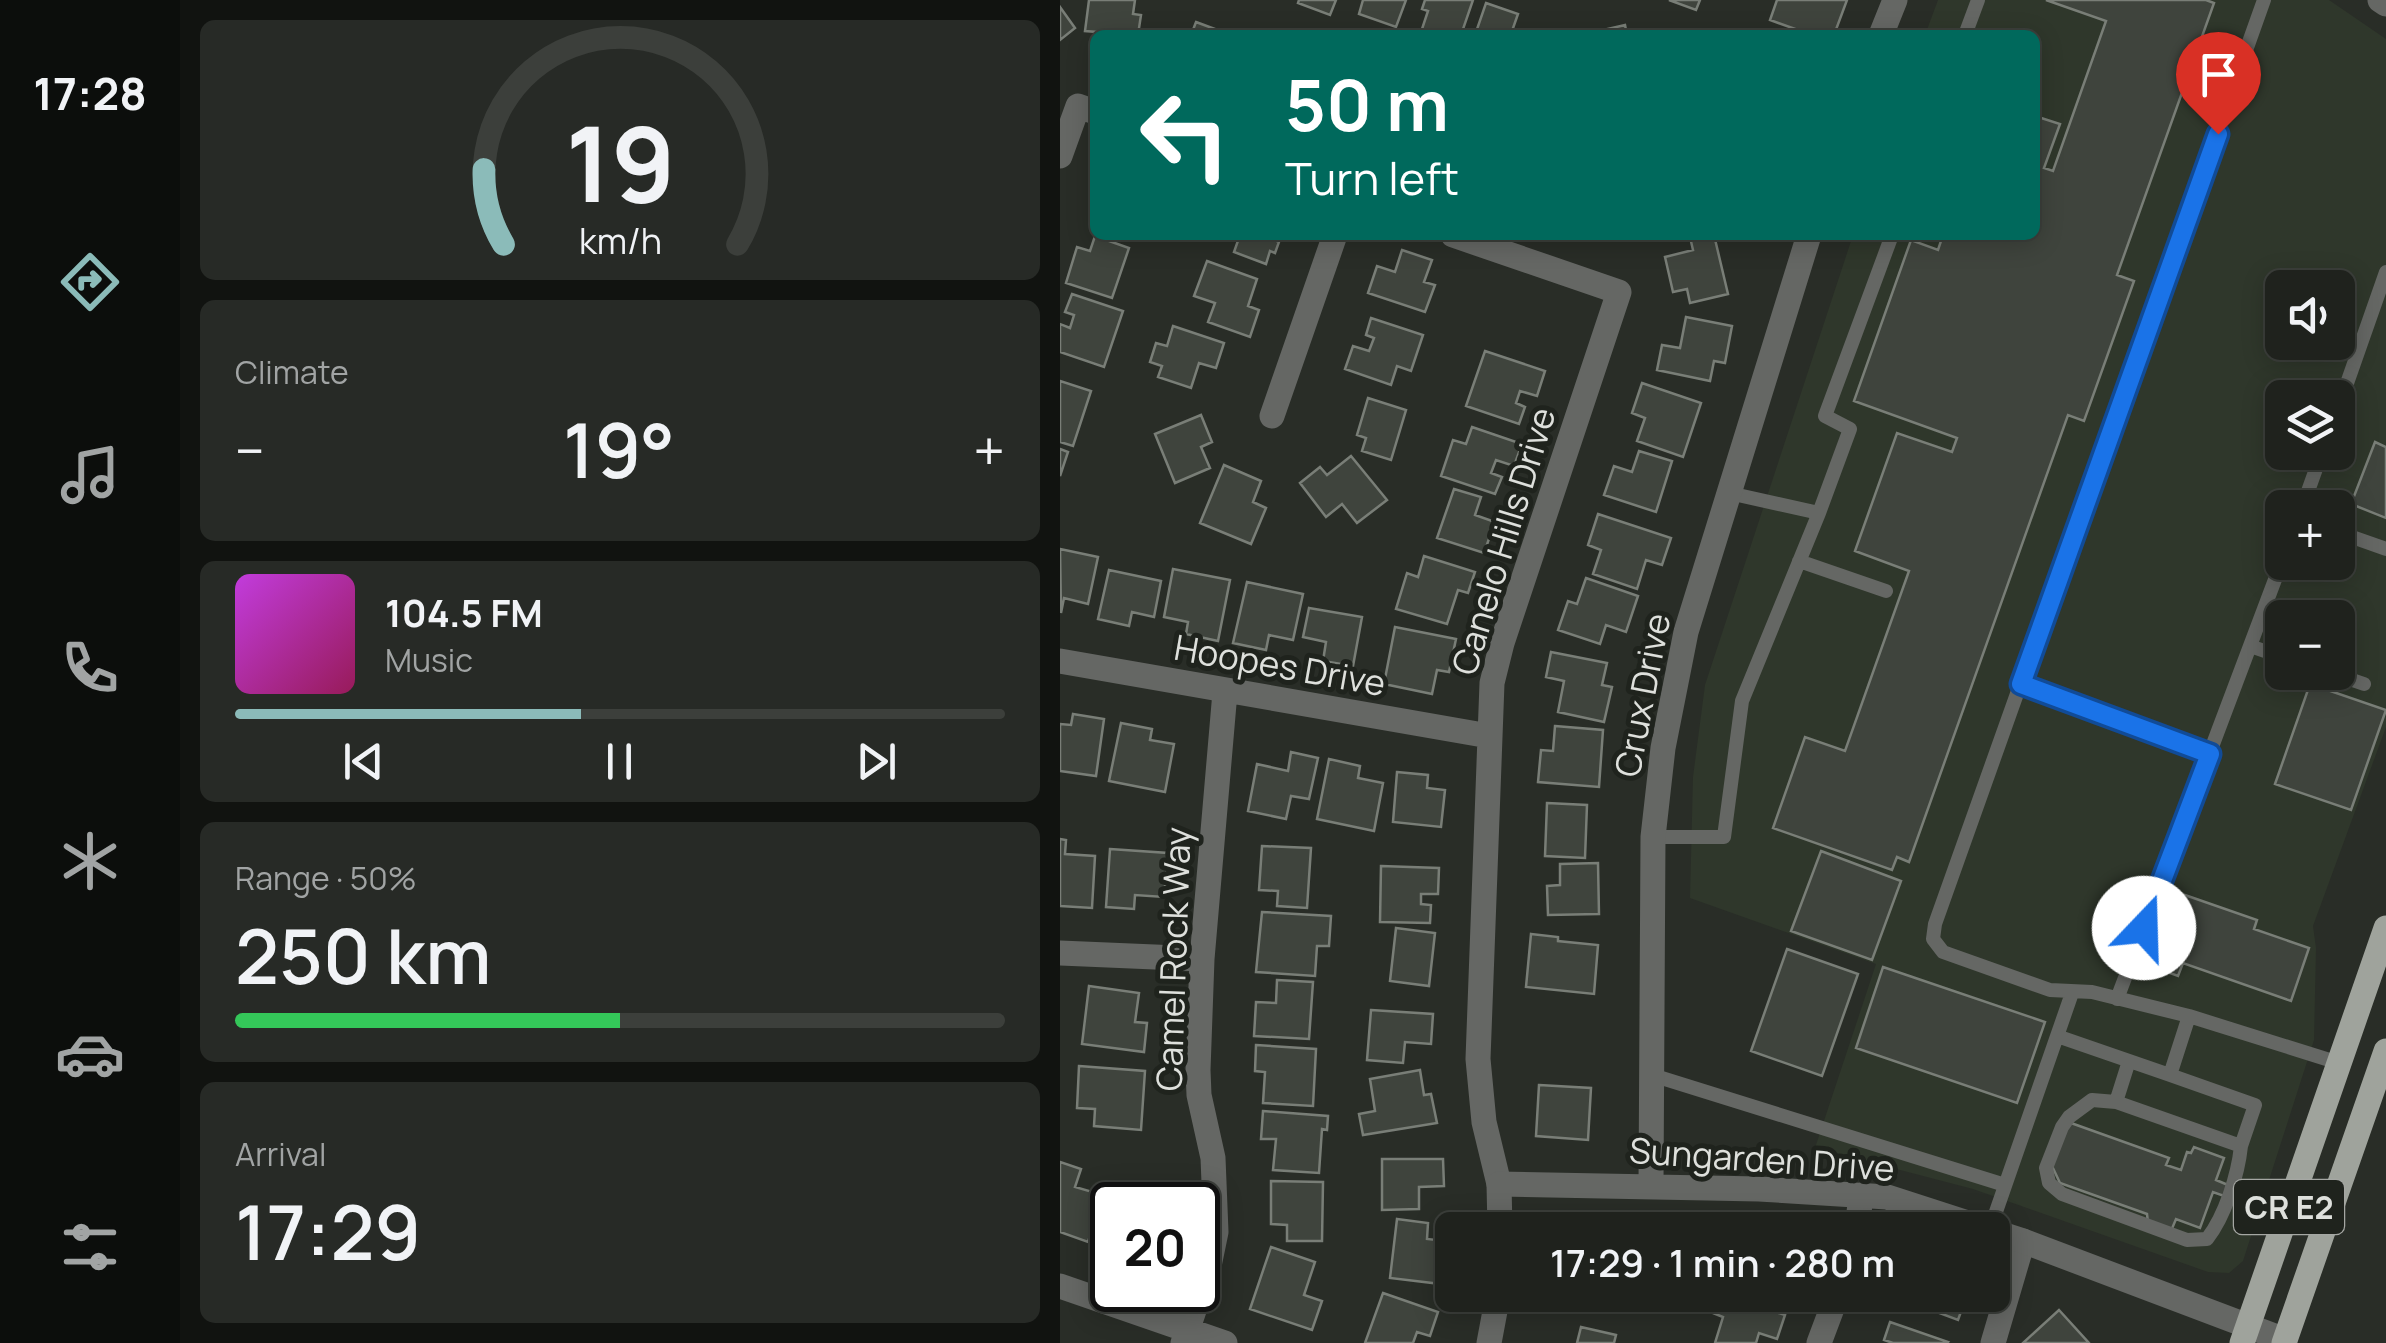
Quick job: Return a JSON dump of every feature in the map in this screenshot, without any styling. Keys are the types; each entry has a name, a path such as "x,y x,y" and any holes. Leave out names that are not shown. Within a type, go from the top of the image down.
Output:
{"main road":[{"name":"CR E2","path":"2245,1335 2386,928"},
{"name":"CR E2","path":"2288,1342 2386,1051"}],"street":[{"path":"1884,30 1895,0"},
{"path":"2380,0 2386,4"},
{"path":"1060,156 1078,106 1090,110"},
{"path":"1272,416 1333,240"},
{"name":"Canelo Hills Drive","path":"1467,240 1618,292 1502,643 1492,684 1478,1059 1484,1122 1499,1184 1500,1212"},
{"name":"Crux Drive","path":"1651,1185 1654,837 1662,748 1677,670 1807,240"},
{"name":"Hoopes Drive","path":"1060,661 1489,736"},
{"name":"Camel Rock Way","path":"1186,1336 1210,1266 1216,1232 1213,1158 1198,1070 1202,959 1225,692"},
{"path":"1060,953 1202,959"},
{"name":"Sungarden Drive","path":"1499,1184 1651,1185 1861,1195 1887,1198 1934,1212"},
{"path":"1859,1212 1861,1195"},
{"name":"Sungarden Drive","path":"2010,1236 2245,1335 2288,1342"},
{"path":"1992,1343 2023,1241"},
{"path":"1060,1286 1186,1336 1225,1343"},
{"path":"1490,1343 1495,1312"},
{"path":"1819,1343 1831,1312"}],"lane":[{"path":"1967,30 1978,0"},
{"path":"2264,0 1935,924 1933,939 1944,952 2050,990 2092,992 2189,1016 2339,1063"},
{"path":"1654,837 1724,836 1742,701 1850,429 1825,416 1890,240"},
{"path":"2348,380 2385,278"},
{"path":"1729,493 1818,513"},
{"path":"2355,538 2386,549"},
{"path":"1799,561 1886,591"},
{"path":"2117,1000 2275,580"},
{"path":"2250,646 2265,651"},
{"path":"2355,681 2364,684"},
{"path":"2021,684 2210,754"},
{"path":"1996,1212 2072,993"},
{"path":"2170,1074 2189,1016"},
{"path":"2057,1036 2255,1105 2229,1190 2207,1239 2187,1240 2062,1194 2048,1183 2046,1168 2062,1127 2092,1100 2116,1102 2241,1146"},
{"path":"2116,1102 2129,1061"},
{"path":"1652,1075 2005,1184"}],"shaded area":[{"path":"1938,0 2329,0 2386,39 2386,727 2313,926 2314,1040 2243,1261 2229,1273 2208,1272 1973,1189 1881,1165 1813,1154 1876,964 1690,898 1693,777 1705,685 1851,240 2040,240 2040,30 1927,30"}],"building":[{"path":"1089,0 1135,0 1133,14 1141,15 1139,30 1085,31"},
{"path":"1336,0 1330,15 1298,3"},
{"path":"1363,0 1406,0 1396,27 1359,14"},
{"path":"1425,0 1473,0 1463,30 1422,30 1428,11 1422,9"},
{"path":"1669,0 1700,0 1696,10"},
{"path":"1777,0 1847,0 1836,30 1798,30 1770,20"},
{"path":"2046,0 2214,3 2117,275 2134,281 2084,421 2068,415 1909,862 1897,857 1892,870 1773,828 1805,737 1845,751 1909,571 1855,551 1897,433 1952,452 1957,438 1854,401 1911,240 1938,250 1941,240 2040,240 2040,118 2060,124 2044,168 2053,171 2106,21"},
{"path":"1486,3 1518,14 1512,30 1477,30"},
{"path":"1060,7 1075,28 1060,40"},
{"path":"1196,22 1218,30 1193,30"},
{"path":"1094,240 1129,248 1112,298 1066,283 1077,247 1090,251"},
{"path":"1238,240 1279,242 1275,253 1270,251 1266,264 1234,252"},
{"path":"1691,240 1715,240 1728,294 1690,303 1687,289 1673,292 1665,257 1693,250"},
{"path":"1402,250 1432,260 1424,282 1435,285 1425,312 1368,293 1377,266 1395,272"},
{"path":"1207,261 1257,279 1248,306 1259,310 1250,337 1208,322 1215,303 1194,296"},
{"path":"1072,294 1123,311 1104,367 1060,352 1060,324 1070,328 1074,315 1065,312"},
{"path":"1686,317 1732,326 1725,363 1714,361 1710,381 1657,370 1662,345 1680,348"},
{"path":"1371,318 1423,335 1411,371 1397,366 1391,385 1345,369 1353,346 1369,351 1374,338 1366,335"},
{"path":"1173,326 1224,343 1216,368 1199,363 1191,388 1158,377 1162,366 1150,362 1156,343 1167,346"},
{"path":"1485,351 1545,371 1537,396 1520,391 1516,403 1525,407 1519,424 1466,406"},
{"path":"1060,381 1091,391 1073,446 1060,442"},
{"path":"1642,383 1701,403 1683,457 1637,441 1645,418 1632,413"},
{"path":"1368,398 1406,410 1391,460 1362,451 1366,438 1357,435"},
{"path":"1201,415 1212,442 1201,447 1210,468 1175,483 1155,434"},
{"path":"1472,427 1522,444 1514,466 1496,460 1491,473 1502,477 1495,494 1441,476 1453,440 1466,444"},
{"path":"2375,442 2386,447 2386,518 2355,506 2355,494"},
{"path":"1060,449 1068,452 1060,476"},
{"path":"1639,451 1672,461 1656,512 1604,495 1614,466 1632,472"},
{"path":"1351,456 1387,500 1357,523 1342,504 1326,517 1300,483 1320,467 1327,475"},
{"path":"1224,465 1261,481 1253,502 1266,508 1251,544 1200,523"},
{"path":"1454,489 1481,497 1475,515 1495,522 1484,553 1437,538"},
{"path":"1598,514 1671,538 1662,565 1646,560 1637,589 1593,574 1601,550 1588,545"},
{"path":"1060,549 1098,557 1088,604 1064,598 1061,613"},
{"path":"1424,556 1475,572 1468,593 1458,590 1447,624 1396,609 1407,573 1418,577"},
{"path":"1173,569 1230,580 1218,641 1186,634 1188,622 1164,617"},
{"path":"1109,570 1161,581 1154,617 1132,612 1129,626 1098,619"},
{"path":"1586,578 1638,596 1626,632 1606,625 1600,644 1558,630 1568,601 1577,604"},
{"path":"1247,582 1303,594 1293,640 1269,635 1266,650 1233,643"},
{"path":"1309,608 1362,617 1353,666 1323,661 1326,642 1303,637"},
{"path":"1395,627 1456,639 1449,672 1437,670 1432,694 1384,684"},
{"path":"1551,652 1607,663 1602,685 1612,687 1604,722 1558,712 1564,681 1546,677"},
{"path":"2308,690 2328,690 2386,710 2351,810 2275,784"},
{"path":"1073,714 1104,719 1096,776 1060,771 1060,724 1071,725"},
{"path":"1121,723 1152,729 1150,740 1174,744 1165,792 1109,781"},
{"path":"1555,726 1603,730 1599,787 1538,782 1541,750 1553,751"},
{"path":"1291,752 1318,758 1309,799 1291,796 1286,819 1248,811 1257,764 1288,771"},
{"path":"1329,759 1360,766 1358,778 1383,783 1374,831 1317,819"},
{"path":"1397,772 1428,775 1427,788 1445,790 1441,827 1393,822"},
{"path":"1547,803 1587,805 1585,858 1545,856"},
{"path":"1060,839 1066,840 1065,854 1095,856 1092,908 1060,906"},
{"path":"1262,846 1311,848 1307,908 1277,906 1278,891 1259,890"},
{"path":"1110,849 1168,853 1164,897 1135,895 1134,909 1106,907"},
{"path":"1821,851 1901,881 1872,960 1791,931"},
{"path":"1598,863 1599,914 1548,915 1547,886 1560,885 1560,864"},
{"path":"1381,866 1439,868 1438,894 1421,894 1421,904 1431,905 1430,923 1380,922"},
{"path":"2182,894 2257,920 2254,929 2309,948 2291,1001 2183,963 2178,976 2156,968"},
{"path":"1262,912 1331,916 1329,946 1317,946 1315,976 1256,972"},
{"path":"1396,928 1435,933 1429,986 1390,981"},
{"path":"1531,934 1598,945 1594,994 1526,987"},
{"path":"1787,949 1858,974 1822,1076 1751,1051"},
{"path":"1883,967 2045,1022 2017,1103 1856,1048"},
{"path":"1277,980 1313,982 1309,1039 1254,1036 1256,1002 1276,1003"},
{"path":"1089,986 1139,993 1135,1022 1147,1023 1144,1052 1082,1044"},
{"path":"1371,1010 1433,1014 1431,1044 1405,1042 1403,1063 1367,1060"},
{"path":"1256,1045 1316,1049 1313,1106 1263,1103 1265,1072 1255,1071"},
{"path":"1079,1066 1145,1071 1141,1130 1094,1126 1095,1109 1077,1108"},
{"path":"1420,1070 1424,1095 1431,1094 1437,1123 1363,1135 1359,1114 1375,1111 1370,1079"},
{"path":"1539,1085 1591,1088 1588,1140 1536,1136"},
{"path":"1263,1111 1328,1116 1327,1130 1322,1129 1319,1173 1273,1170 1276,1139 1261,1139"},
{"path":"2071,1123 2169,1158 2166,1165 2181,1170 2187,1152 2191,1153 2194,1147 2224,1158 2216,1180 2228,1185 2224,1196 2213,1192 2200,1228 2176,1219 2171,1231 2148,1223 2147,1214 2060,1183 2052,1166 2066,1126"},
{"path":"1382,1159 1443,1159 1444,1186 1419,1187 1419,1209 1382,1210"},
{"path":"1060,1162 1081,1169 1075,1187 1090,1191 1090,1236 1088,1242 1060,1232"},
{"path":"1271,1181 1323,1182 1322,1241 1287,1241 1287,1225 1271,1224"},
{"path":"1397,1219 1428,1223 1427,1239 1435,1240 1435,1283 1390,1278"},
{"path":"1271,1247 1315,1262 1304,1295 1322,1301 1312,1330 1250,1309"},
{"path":"1383,1293 1438,1312 1430,1336 1417,1332 1413,1343 1365,1343"},
{"path":"2059,1310 2089,1343 2023,1343"},
{"path":"1710,1312 1785,1315 1777,1339 1759,1333 1756,1343 1715,1343 1723,1317"},
{"path":"1937,1312 1961,1312 1958,1320"},
{"path":"1890,1322 1948,1342 1884,1340"},
{"path":"1581,1327 1616,1335 1614,1343 1577,1343"}],"route":[{"path":"2144,928 2210,754 2021,684 2218,134"}]}
